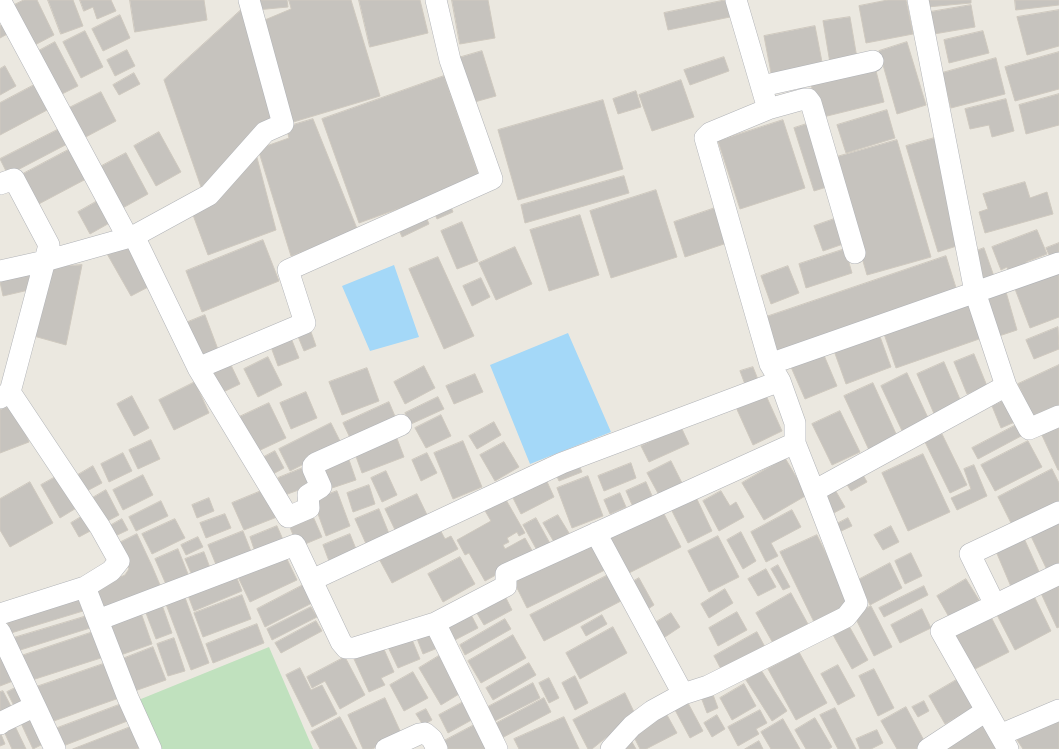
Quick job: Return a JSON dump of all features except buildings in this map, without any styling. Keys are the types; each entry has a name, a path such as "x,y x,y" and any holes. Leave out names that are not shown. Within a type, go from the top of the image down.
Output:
{"street":[{"path":"0,0 131,237 198,368 288,517 309,508 308,495 321,487 313,468 316,463 401,425"},
{"path":"0,271 45,261 131,237 209,195 265,132 283,124 249,0"},
{"path":"198,368 305,323 288,270 492,179 450,60 436,0"},
{"path":"736,0 768,109"},
{"path":"918,0 975,292 1006,386 1029,430 1059,416"},
{"path":"762,86 873,61"},
{"path":"611,749 632,726 652,711 683,694 708,686 846,616 857,603 795,443 795,423 775,373 706,138 710,133 768,109 804,99 808,100 811,103 855,253"},
{"path":"0,184 14,179 49,245 5,395 100,527 119,560 111,571 85,587 0,614"},
{"path":"312,580 562,463 775,373 975,292 1059,263"},
{"path":"814,491 1006,386"},
{"path":"98,620 295,545 341,642 346,648 354,648 435,623 506,586 506,574 795,443"},
{"path":"995,605 970,554 1059,512"},
{"path":"596,533 683,694"},
{"path":"1059,574 941,631 1004,742 1059,710"},
{"path":"85,587 128,698 150,749"},
{"path":"435,623 497,749"},
{"path":"0,632 55,749"},
{"path":"0,724 35,706"},
{"path":"928,749 986,711"},
{"path":"386,749 425,732 432,738 437,749"}],"green space":[{"path":"269,647 313,749 157,749 136,701"}],"water":[{"path":"394,265 419,337 370,351 342,286"},
{"path":"568,333 611,432 530,464 490,365"}]}
